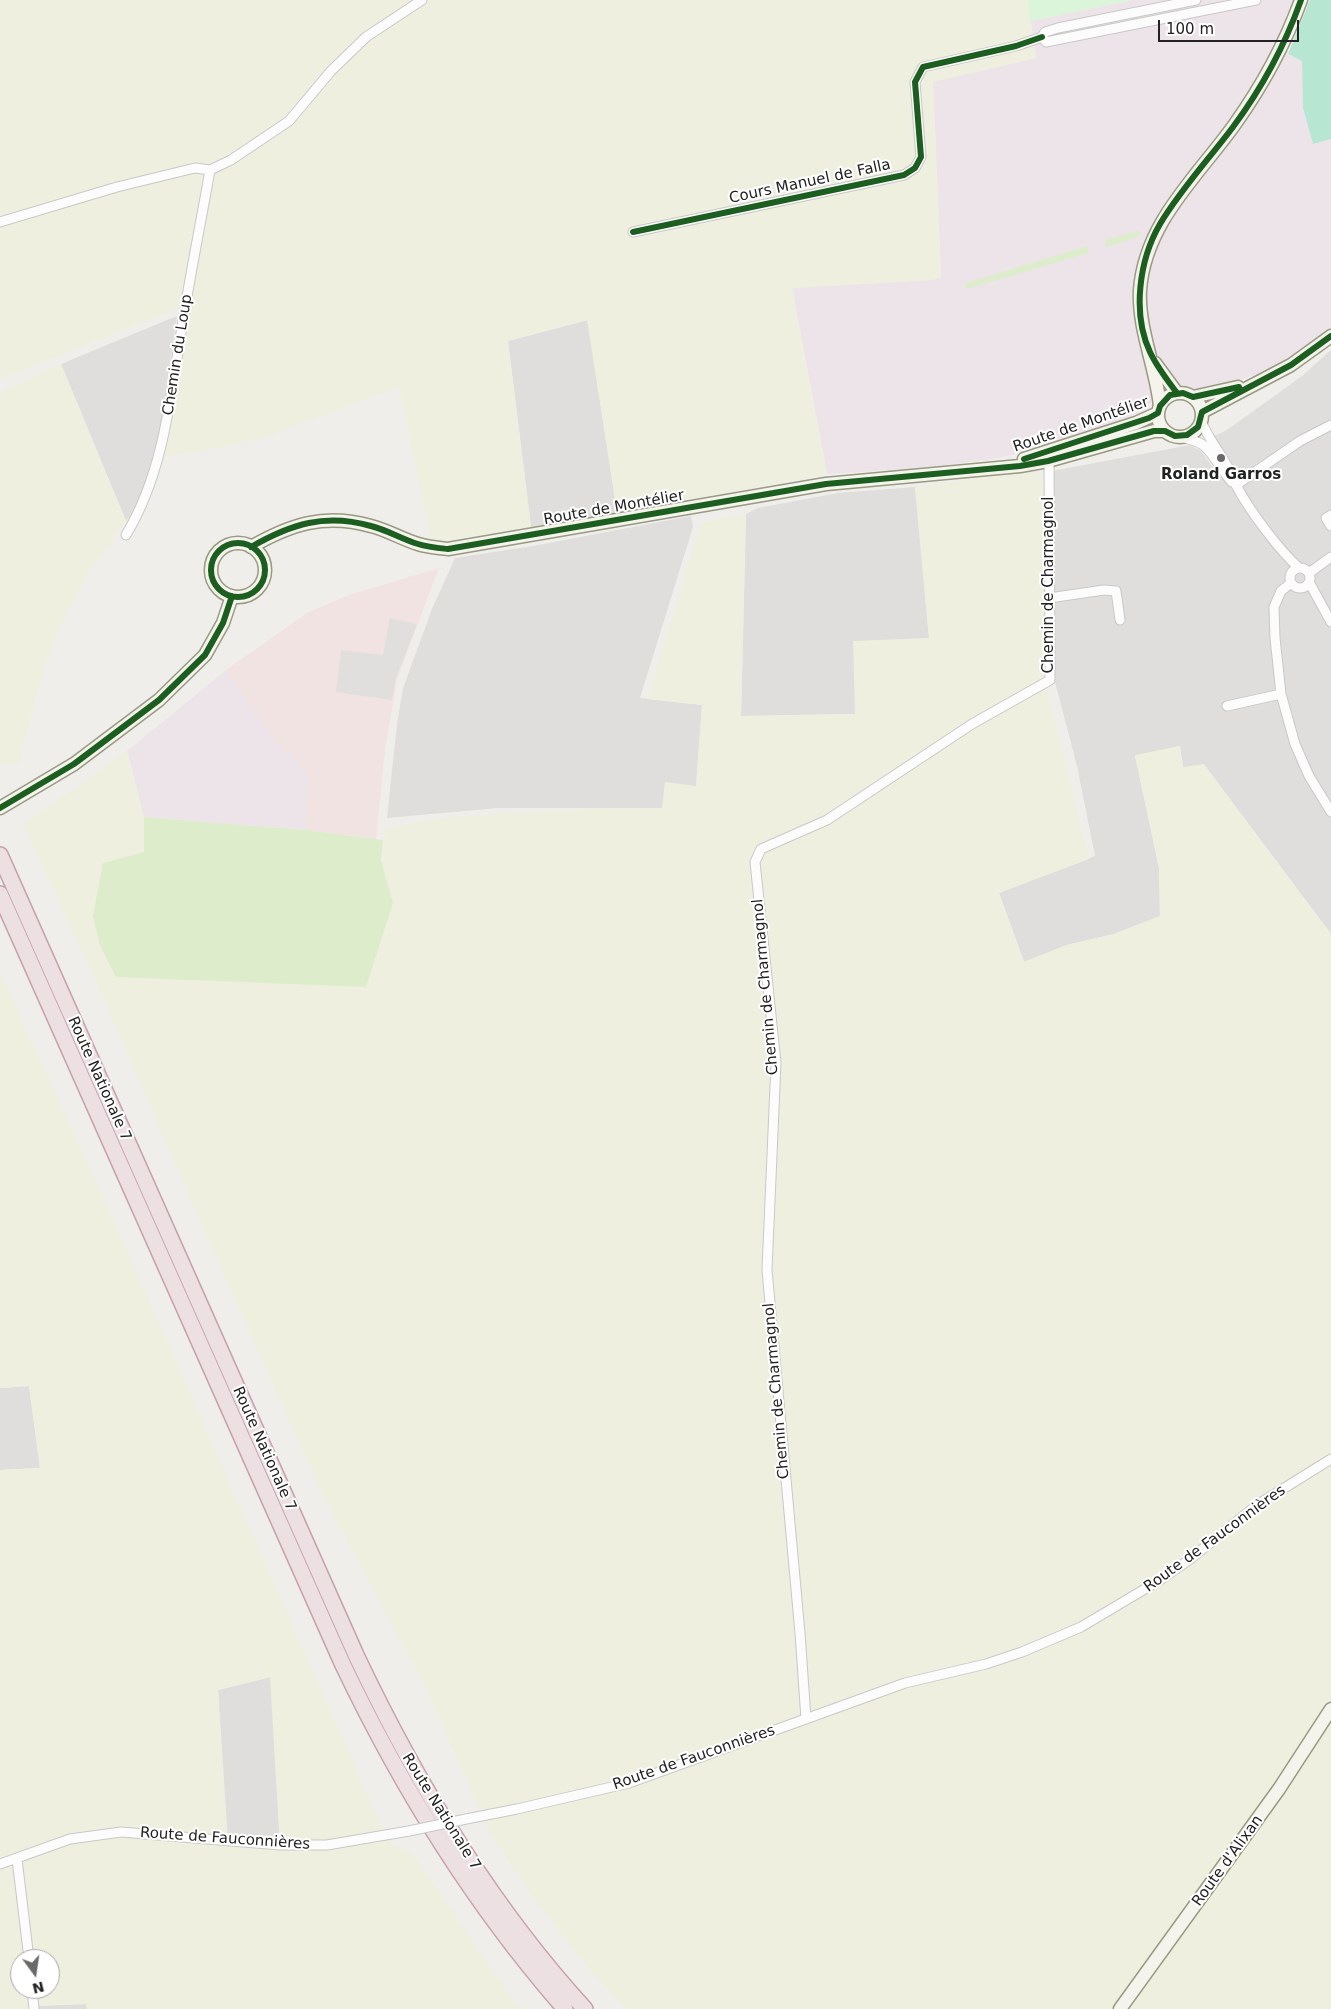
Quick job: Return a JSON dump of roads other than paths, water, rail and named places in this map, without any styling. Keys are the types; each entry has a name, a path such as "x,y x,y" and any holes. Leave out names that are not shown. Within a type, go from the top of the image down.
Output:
{"highway":[{"name":"Route Nationale 7","path":"0,855 348,1637 392,1730 447,1826 480,1874 534,1948 585,2009"},
{"name":"Route Nationale 7","path":"0,894 343,1665 377,1734 414,1800 463,1878 528,1964 565,2009"}],"main road":[{"path":"1159,409 1158,384 1144,333 1140,303 1143,272 1150,245 1174,202 1254,96 1280,48 1301,0"},
{"path":"1181,437 1194,432 1202,417 1258,382 1291,365 1331,336"},
{"path":"1149,350 1157,366 1178,393 1193,397 1201,406 1202,417"},
{"path":"1193,397 1258,382"},
{"name":"Route de Montélier","path":"1050,456 1136,423 1159,409 1170,395 1178,393"},
{"name":"Route de Montélier","path":"1159,409 1159,420 1165,431"},
{"name":"Route de Montélier","path":"251,547 292,527 311,521 333,519 371,526 418,544 448,549 826,484 990,468 1154,431 1165,431 1181,437"},
{"path":"239,543 251,547 261,556 264,564 264,573 257,589 249,594 232,596 217,587 212,580 212,562 222,548 230,544 239,543"},
{"path":"0,808 46,783 74,764 159,700 205,655 223,623 232,596"},
{"name":"Route d'Alixan","path":"1120,2009 1279,1789 1331,1709"}],"street":[{"path":"0,222 118,187 195,168 210,170 232,160 289,121 331,72 366,37 422,0"},
{"name":"Cours Manuel de Falla","path":"632,232 904,175 915,168 921,157 915,82 923,67 1016,46 1042,37 1045,32 1058,28 1196,0"},
{"name":"Cours Manuel de Falla","path":"1042,37 1046,42 1062,40 1256,0"},
{"name":"Chemin du Loup","path":"126,535 140,512 149,488 165,430 210,170"},
{"path":"1202,417 1211,442 1230,471 1236,485 1295,570"},
{"path":"1236,485 1300,441 1331,424"},
{"path":"1181,437 1205,446 1225,475 1236,485"},
{"name":"Chemin de Charmagnol","path":"806,1719 767,1270 776,1063 754,862 761,849 827,820 972,724 1050,680 1050,456"},
{"path":"1331,515 1326,518 1331,526"},
{"path":"1330,620 1309,577 1304,569 1295,570 1289,578 1291,584 1296,588 1306,586 1309,577 1331,557"},
{"path":"1291,584 1281,591 1274,607 1281,694 1296,744 1309,776 1331,812"},
{"path":"1301,588 1330,620"},
{"path":"1049,598 1104,590 1116,591 1120,620"},
{"path":"1227,706 1281,694"},
{"name":"Route de Fauconnières","path":"0,1864 70,1839 121,1832 280,1845 327,1845 409,1831 517,1809 629,1783 905,1683 986,1664 1022,1652 1080,1627 1160,1580 1189,1560 1257,1505 1331,1460"},
{"path":"17,1859 28,1949"}],"place":[{"name":"Roland Garros","path":"1221,458"}]}
